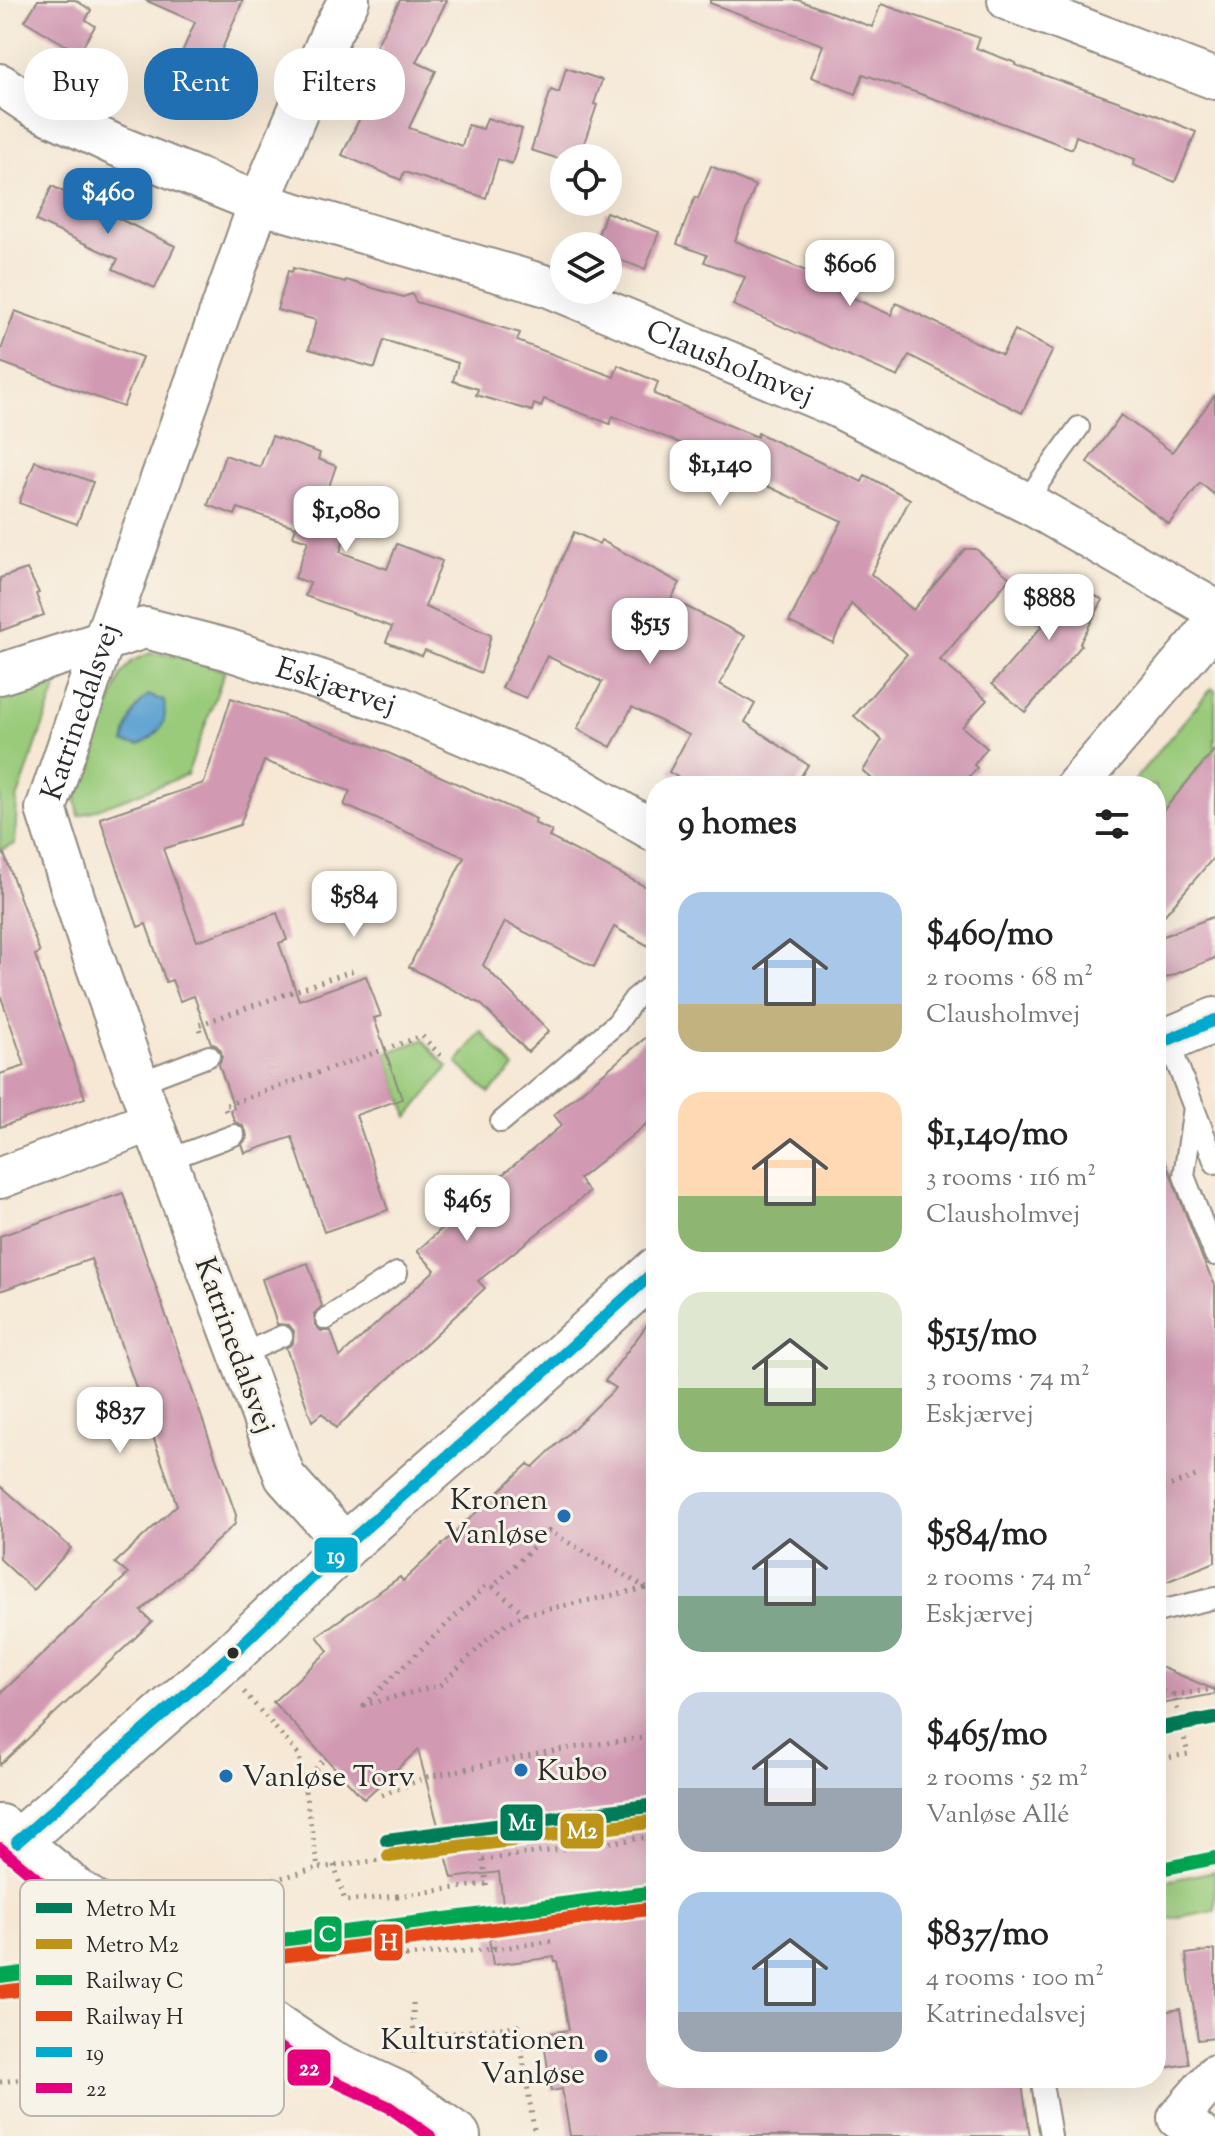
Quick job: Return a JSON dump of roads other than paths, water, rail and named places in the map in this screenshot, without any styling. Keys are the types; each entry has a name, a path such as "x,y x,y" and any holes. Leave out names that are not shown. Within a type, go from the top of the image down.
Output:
{"street":[{"name":"Katrinedalsvej","path":"346,1545 285,1477 138,1083 46,809 259,203 331,33 349,0"},
{"path":"1008,0 1215,79"},
{"name":"Clausholmvej","path":"0,84 34,107 115,145 259,203 547,286 835,406 1025,502 1211,632"},
{"name":"Eskjærvej","path":"0,674 145,628 226,649 395,705 558,775 646,826"},
{"path":"1085,776 1211,632"},
{"path":"1166,1041 1215,1020"},
{"path":"0,1178 152,1121"},
{"path":"63,1880 9,1834 220,1664 346,1545 646,1279"},
{"path":"284,2031 328,2061 397,2093 458,2136"},
{"path":"328,2061 382,2116 411,2136"},
{"path":"1202,2136 1178,2118 1215,2075"}],"lane":[{"path":"1025,502 1079,427"},
{"path":"501,1122 617,1023 634,999 646,989"},
{"path":"1166,1051 1194,1107 1215,1163"},
{"path":"138,1083 209,1056"},
{"path":"1194,1107 1184,1176 1215,1255"},
{"path":"167,1160 234,1135"},
{"path":"326,1319 397,1273"},
{"path":"240,1355 282,1336"},
{"path":"1166,1610 1215,1598"},
{"path":"1043,2088 1051,2136"}],"water":[{"path":"148,695 164,701 165,717 161,728 140,745 124,743 132,717"}],"metro line":[{"name":"M1","path":"1166,1727 1215,1718"},
{"name":"M1","path":"387,1840 646,1806"},
{"name":"M2","path":"389,1856 646,1822"}],"rail line":[{"name":"C","path":"1166,1868 1215,1858"},
{"name":"C","path":"284,1940 646,1893"},
{"name":"H","path":"284,1956 646,1909"},
{"name":"C","path":"0,1976 20,1973"},
{"name":"H","path":"2,1992 20,1990"}],"place":[{"name":"Kronen Vanløse","path":"564,1516"},
{"name":"Kubo","path":"521,1770"},
{"name":"Vanløse Torv","path":"226,1776"},
{"name":"Kulturstationen Vanløse","path":"601,2056"}]}
